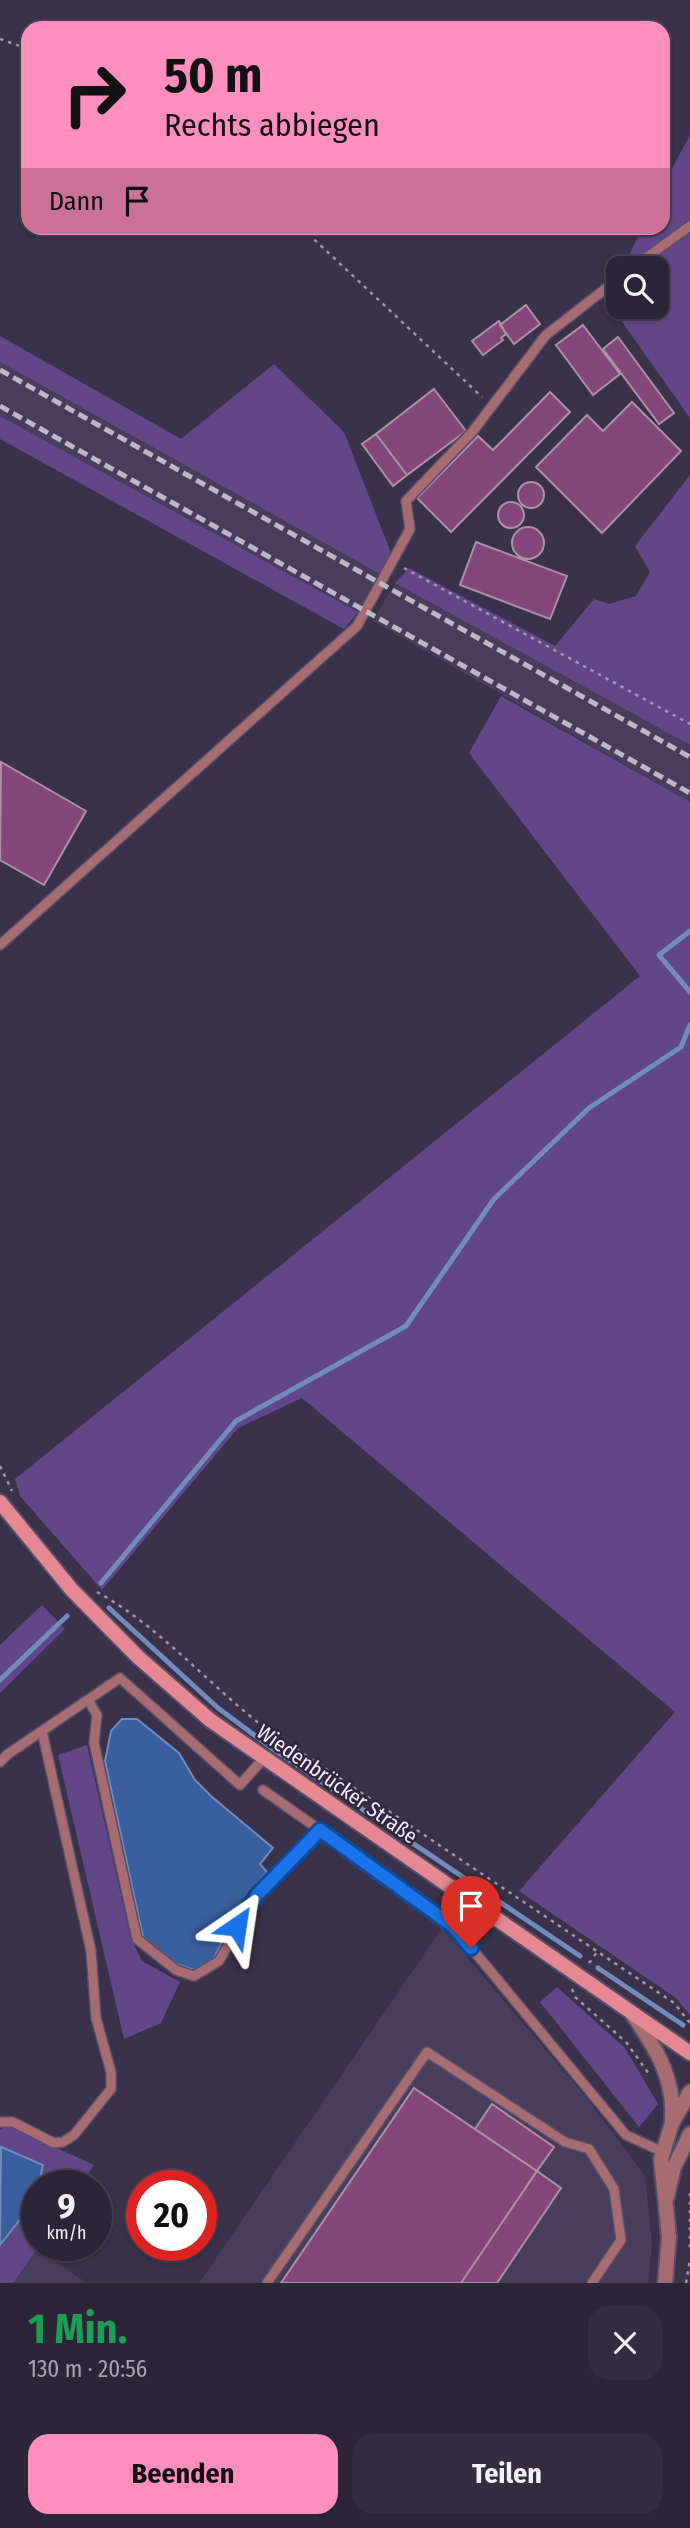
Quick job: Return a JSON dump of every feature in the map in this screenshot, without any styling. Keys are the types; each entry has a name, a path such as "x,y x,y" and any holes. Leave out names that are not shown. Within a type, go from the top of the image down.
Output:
{"street":[{"name":"Wiedenbrücker Straße","path":"0,1502 72,1590 138,1657 210,1720 690,2053"},
{"path":"634,2015 659,2054 670,2085 672,2123"},
{"path":"665,2283 669,2237 662,2181 663,2152 672,2123 690,2092"},
{"path":"666,2202 674,2167 690,2134"}],"lane":[{"path":"649,256 690,226"},
{"path":"0,945 358,626 410,528 406,501 473,431 546,335 606,288"},
{"path":"0,1762 120,1678 240,1785 263,1759"},
{"path":"88,1700 97,1715 94,1743 137,1939 176,1970 194,1976 219,1961 257,1895 320,1830"},
{"path":"0,2122 13,2122 54,2143 63,2142 74,2135 111,2089 111,2072 96,2018 91,1951 42,1731"},
{"path":"263,1790 454,1927 626,2135 663,2152"},
{"path":"267,2283 427,2052 565,2143 589,2149 614,2189 621,2240 592,2283"}],"path":[{"path":"0,39 21,46"},
{"path":"309,235 492,407"},
{"path":"394,562 690,724"},
{"path":"0,1466 15,1499"},
{"path":"91,1589 125,1608 224,1696 265,1728 674,2003 690,2024"},
{"path":"597,1952 572,1989 575,1997 626,2042 655,2083 662,2088 670,2085"},
{"path":"690,2193 690,2251"},
{"path":"686,2283 690,2260"}],"shaded area":[{"path":"690,135 690,418 620,319 669,319 669,256 629,256 639,235 670,235 670,172"},
{"path":"0,336 181,439 274,364 344,432 391,553 380,574 0,362"},
{"path":"0,362 380,574 358,612 0,416"},
{"path":"0,416 358,612 344,629 0,439"},
{"path":"690,475 690,745 395,583 409,568 555,646 594,599 609,604 636,596 650,572 635,546"},
{"path":"395,583 690,745 690,802 373,621"},
{"path":"501,696 690,802 690,2015 676,1998 519,1891 675,1712 302,1398 238,1428 102,1590 20,1496 15,1479 640,976 469,753"},
{"path":"42,1605 65,1629 0,1693 0,1645"},
{"path":"87,1745 131,1939 142,1961 180,1982 161,2023 124,2039 58,1755"},
{"path":"442,1928 585,2096 645,2176 652,2244 648,2283 199,2283 214,2261 217,2261 217,2257"},
{"path":"557,1987 625,2048 658,2104 639,2127 540,2002"},
{"path":"9,2126 94,2165 91,2170 21,2170 21,2261 29,2261 13,2283 0,2283 0,2129"},
{"path":"29,2261 54,2261 87,2283 13,2283"}],"water":[{"path":"122,1719 137,1719 179,1753 195,1780 273,1848 260,1864 267,1872 238,1909 214,1958 194,1970 176,1964 143,1937 105,1761 111,1731"},
{"path":"1,2147 43,2165 42,2170 21,2170 21,2218 0,2245"}],"building":[{"path":"526,305 540,324 514,344 500,325"},
{"path":"499,321 506,334 501,338 503,340 483,355 472,341"},
{"path":"583,325 620,374 593,395 556,345"},
{"path":"618,337 674,413 659,424 603,349"},
{"path":"434,389 466,431 407,475 376,434"},
{"path":"550,392 570,412 451,532 417,498 478,436 493,450"},
{"path":"632,402 681,451 602,533 536,467 587,415 603,431"},
{"path":"376,434 407,475 393,486 362,444"},
{"path":"531,482 540,486 544,495 540,504 531,508 522,504 518,495 522,486"},
{"path":"511,502 520,506 524,515 520,524 511,528 502,524 498,515 502,506"},
{"path":"528,527 539,532 544,543 539,554 528,559 517,554 512,543 517,532"},
{"path":"476,542 567,576 550,619 460,585"},
{"path":"1,762 86,811 44,885 0,860"},
{"path":"414,2088 537,2171 461,2283 281,2283"},
{"path":"492,2104 554,2147 537,2171 475,2129"},
{"path":"537,2171 561,2188 497,2283 461,2283"}],"waterway":[{"path":"690,931 659,955 690,992"},
{"path":"101,1583 236,1421 406,1326 494,1199 589,1108 681,1047 690,1025"},
{"path":"109,1608 218,1708 273,1749 580,1956"},
{"path":"0,1680 67,1616"},
{"path":"598,1968 683,2025"}],"railway":[{"path":"0,370 690,757"},
{"path":"0,406 690,793"}],"route":[{"path":"237,1926 257,1895 320,1830 454,1927 471,1948"}]}
